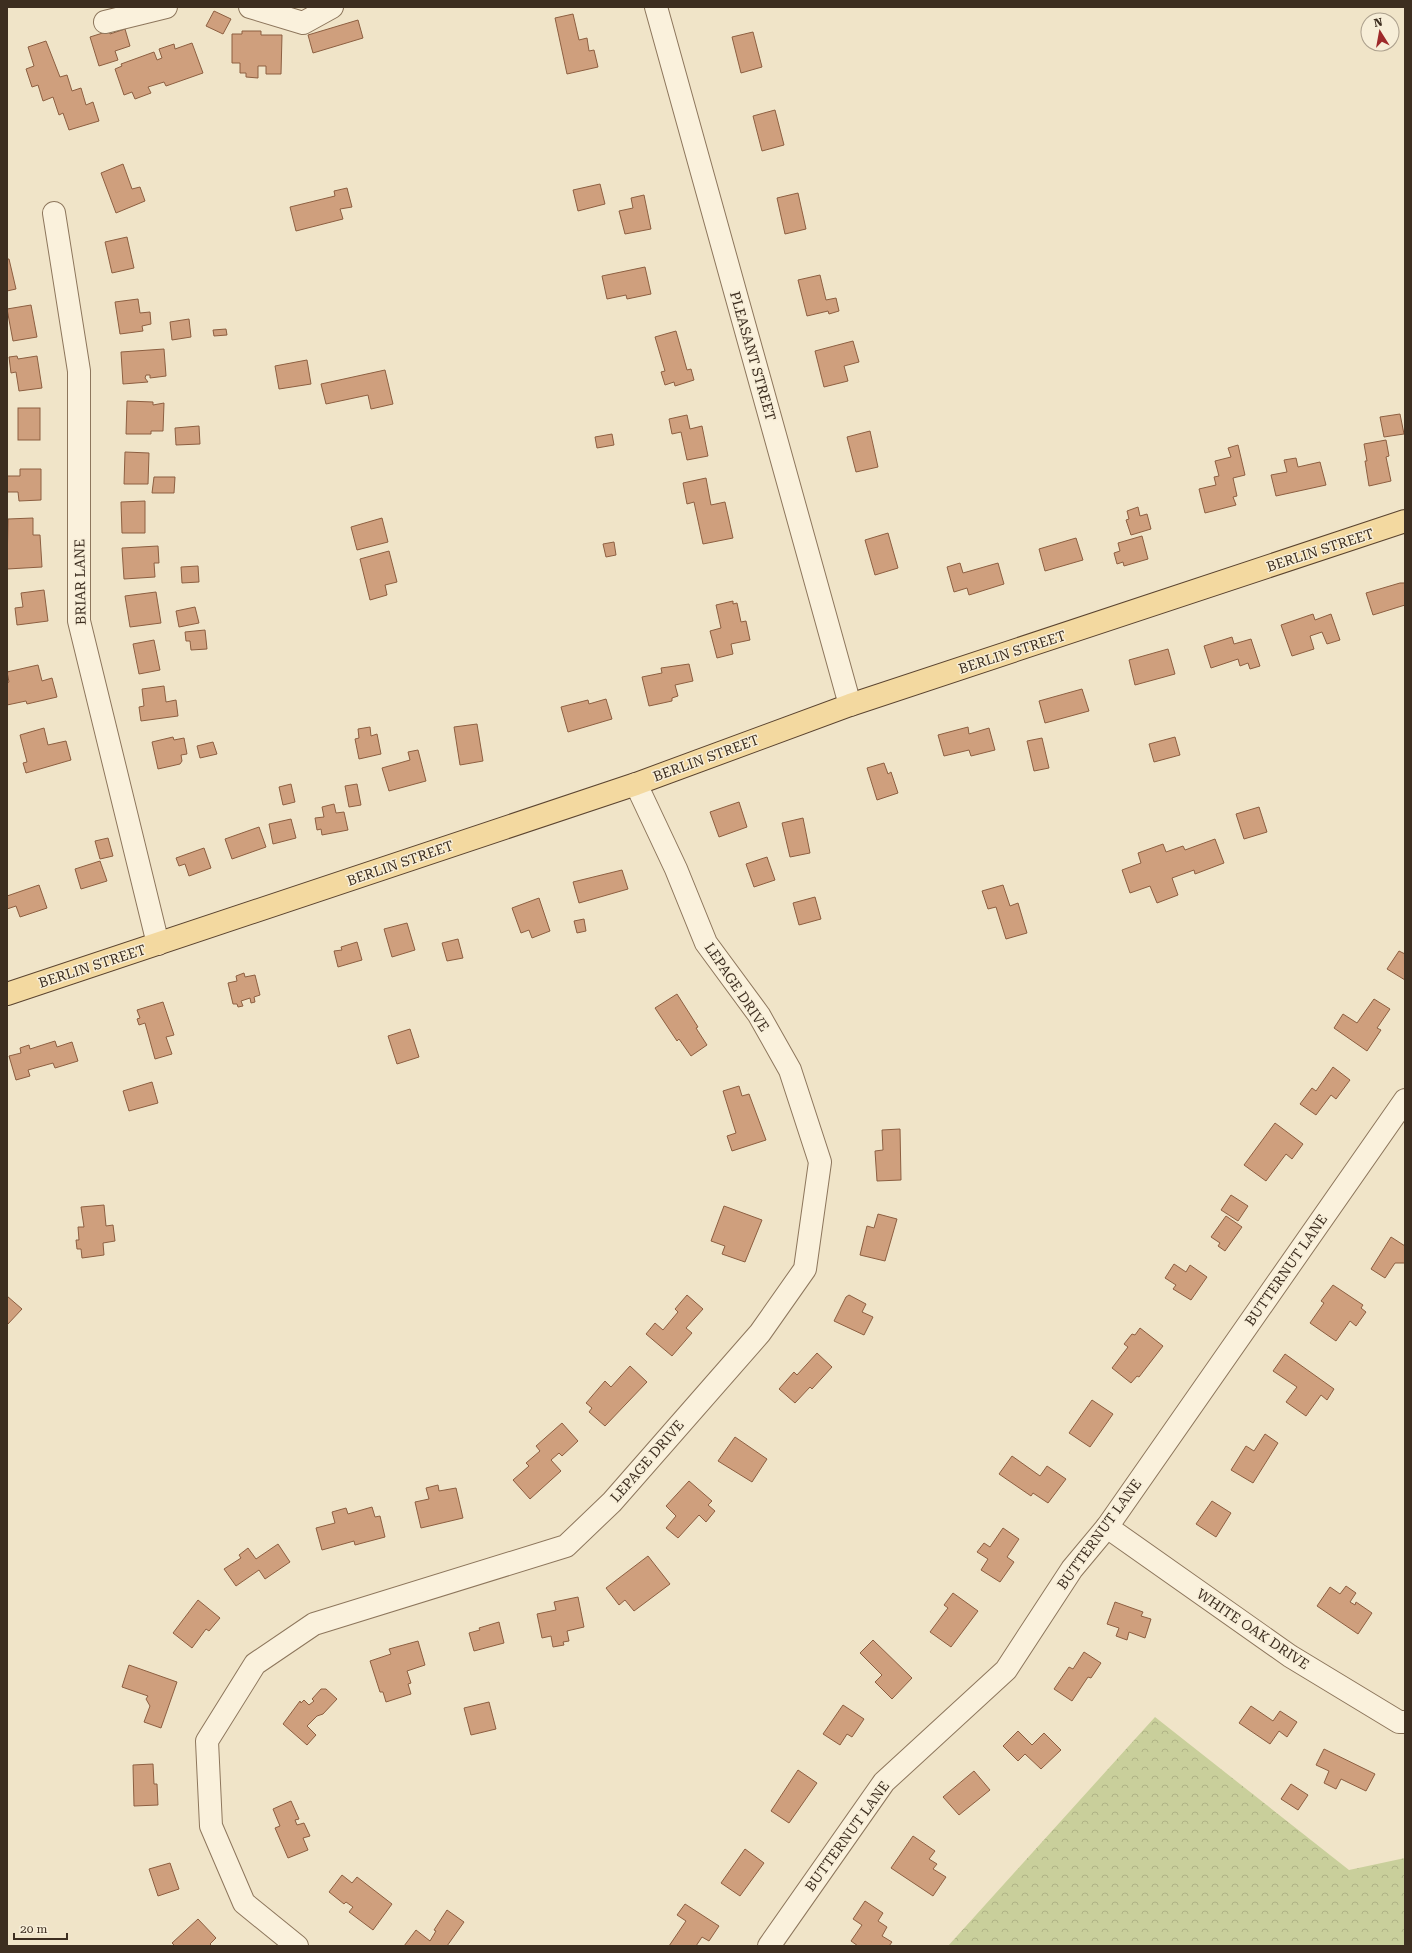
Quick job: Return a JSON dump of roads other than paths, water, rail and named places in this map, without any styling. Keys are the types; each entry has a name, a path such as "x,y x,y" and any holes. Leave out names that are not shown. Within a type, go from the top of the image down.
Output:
{"main road":[{"name":"BERLIN STREET","path":"7,994 636,784 850,706 1405,522"}],"street":[{"path":"105,22 166,7"},
{"path":"250,7 303,23 332,7"},
{"name":"PLEASANT STREET","path":"656,7 850,706"},
{"name":"BRIAR LANE","path":"54,213 79,371 79,621 158,944"},
{"name":"LEPAGE DRIVE","path":"297,1946 244,1903 211,1826 207,1741 255,1664 314,1624 566,1546 612,1502 760,1333 805,1269 820,1162 790,1070 759,1015 706,943 676,869 636,784"},
{"name":"BUTTERNUT LANE","path":"769,1946 884,1782 1006,1670 1072,1569 1107,1526 1405,1100"},
{"name":"WHITE OAK DRIVE","path":"1107,1526 1290,1656 1399,1722 1405,1722"}]}
